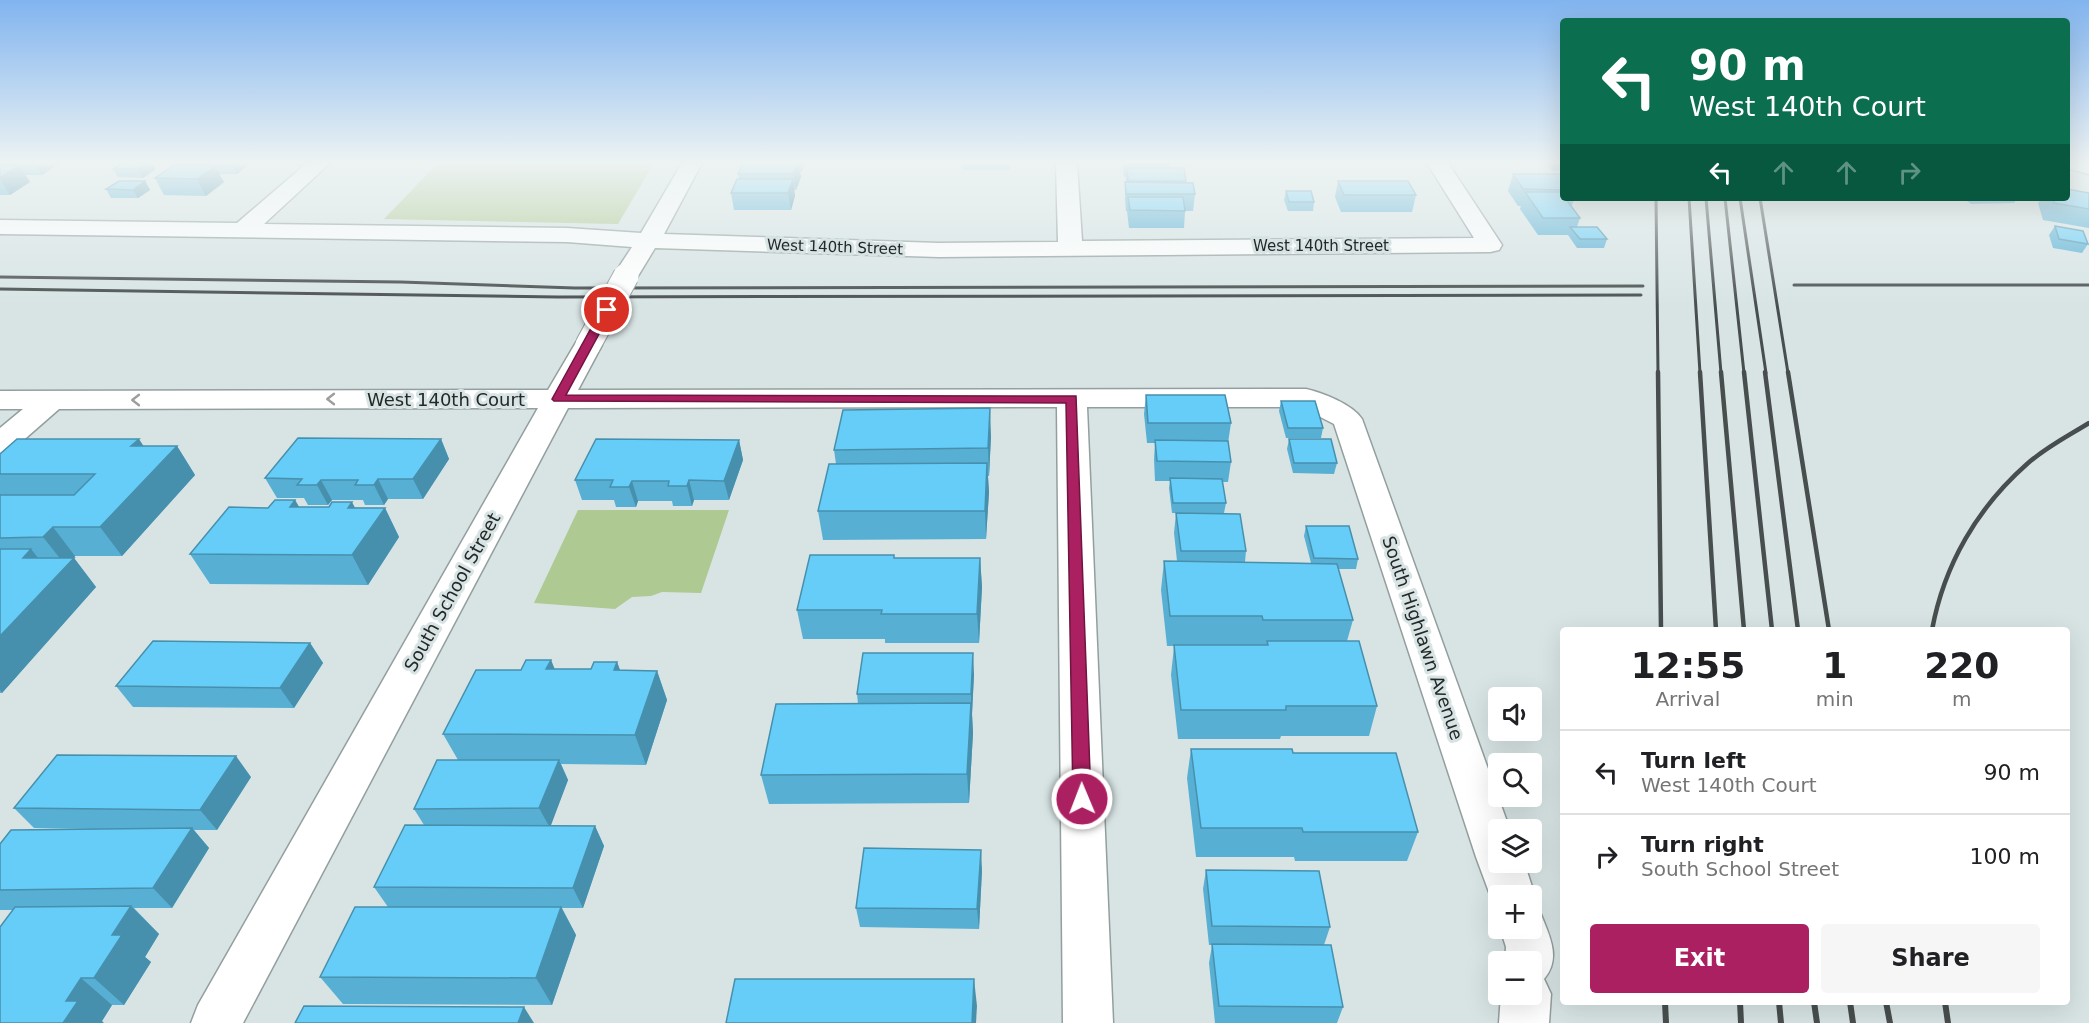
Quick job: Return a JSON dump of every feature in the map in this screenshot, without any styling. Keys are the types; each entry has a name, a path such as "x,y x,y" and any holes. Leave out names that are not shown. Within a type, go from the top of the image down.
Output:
{"street":[{"path":"243,230 265,211"},
{"name":"South School Street","path":"216,1023 626,276 665,211"},
{"path":"1068,211 1070,248"},
{"name":"West 140th Street","path":"0,227 567,235 648,241 939,250 1490,245 1468,211"},
{"name":"West 140th Court","path":"0,400 1306,398 1347,419"},
{"path":"1072,399 1088,1023"},
{"path":"0,444 51,400"},
{"name":"South Highlawn Avenue","path":"1347,419 1488,828"},
{"path":"1524,1023 1525,1005"}],"green space":[{"path":"392,211 626,211 618,224 384,219"},
{"path":"578,510 729,510 701,593 662,592 651,596 632,597 615,609 534,603"}],"building":[{"path":"1538,211 1575,211 1580,218 1543,218"},
{"path":"2055,226 2083,231 2088,244 2059,239"},
{"path":"1570,227 1597,227 1607,239 1580,239"},
{"path":"1146,395 1225,395 1231,423 1148,423"},
{"path":"1281,401 1315,401 1323,428 1288,428"},
{"path":"990,408 988,448 834,450 843,410"},
{"path":"298,438 441,439 413,479 378,479 374,485 355,485 358,480 321,480 317,485 297,485 302,479 265,478"},
{"path":"17,439 139,439 131,446 177,446 100,527 53,527 43,537 0,538 0,495 74,495 95,474 0,474 0,454"},
{"path":"596,439 739,440 724,481 689,480 687,486 668,486 669,481 632,481 629,487 610,487 613,480 575,480"},
{"path":"1289,439 1331,439 1337,463 1294,463"},
{"path":"1155,440 1228,441 1231,462 1157,461"},
{"path":"987,463 985,511 818,511 829,464"},
{"path":"1170,478 1222,479 1226,503 1173,503"},
{"path":"275,500 295,500 290,507 329,507 332,502 352,502 348,508 385,508 352,555 190,554 229,507 268,508"},
{"path":"1176,513 1240,514 1246,551 1181,551"},
{"path":"1306,526 1349,526 1358,559 1314,558"},
{"path":"0,549 31,549 23,558 74,558 0,636"},
{"path":"810,555 980,558 977,614 881,614 882,610 797,610"},
{"path":"1164,561 1337,564 1353,620 1263,620 1262,616 1170,616"},
{"path":"153,641 310,643 280,688 116,686"},
{"path":"1267,641 1359,641 1377,706 1286,706 1286,710 1181,710 1174,645 1268,645"},
{"path":"863,653 973,653 971,694 857,694"},
{"path":"526,660 551,660 546,669 591,669 594,662 617,662 614,670 657,671 635,735 443,734 476,670 521,670"},
{"path":"971,703 967,774 761,775 776,704"},
{"path":"1191,749 1292,749 1293,753 1396,753 1418,832 1303,832 1302,828 1201,828"},
{"path":"57,755 236,756 200,810 14,808"},
{"path":"437,760 559,760 539,808 414,809"},
{"path":"405,825 595,826 573,888 374,887"},
{"path":"192,828 153,888 0,890 0,844 11,830"},
{"path":"864,848 981,850 977,909 856,908"},
{"path":"1206,870 1319,871 1330,927 1212,926"},
{"path":"131,906 112,935 122,935 94,978 81,978 66,1001 78,1001 63,1023 0,1023 0,927 15,907"},
{"path":"355,907 561,907 536,978 320,977"},
{"path":"1212,944 1331,945 1343,1007 1219,1006"},
{"path":"735,979 974,979 972,1023 726,1023"},
{"path":"304,1006 524,1007 518,1023 295,1023"}],"railway":[{"path":"1656,211 1658,373"},
{"path":"1690,211 1700,373"},
{"path":"1707,211 1721,373"},
{"path":"1726,211 1744,373"},
{"path":"1742,211 1766,373"},
{"path":"1762,211 1788,373"},
{"path":"0,277 401,282 575,288 1643,286"},
{"path":"1794,285 2089,285"},
{"path":"0,289 558,297 1641,295"},
{"path":"1658,372 1661,627"},
{"path":"1700,372 1716,627"},
{"path":"1721,372 1744,627"},
{"path":"1744,372 1772,627"},
{"path":"1765,372 1798,627"},
{"path":"1788,372 1829,627"},
{"path":"1933,627 1937,606 1954,561 1965,539 1993,499 2034,458 2089,423"},
{"path":"1665,1005 1666,1023"},
{"path":"1740,1005 1741,1023"},
{"path":"1779,1005 1781,1023"},
{"path":"1814,1005 1817,1023"},
{"path":"1850,1005 1853,1023"},
{"path":"1887,1005 1890,1023"},
{"path":"1945,1005 1948,1023"}],"route":[{"path":"607,310 558,399 1072,399 1082,799"}]}
